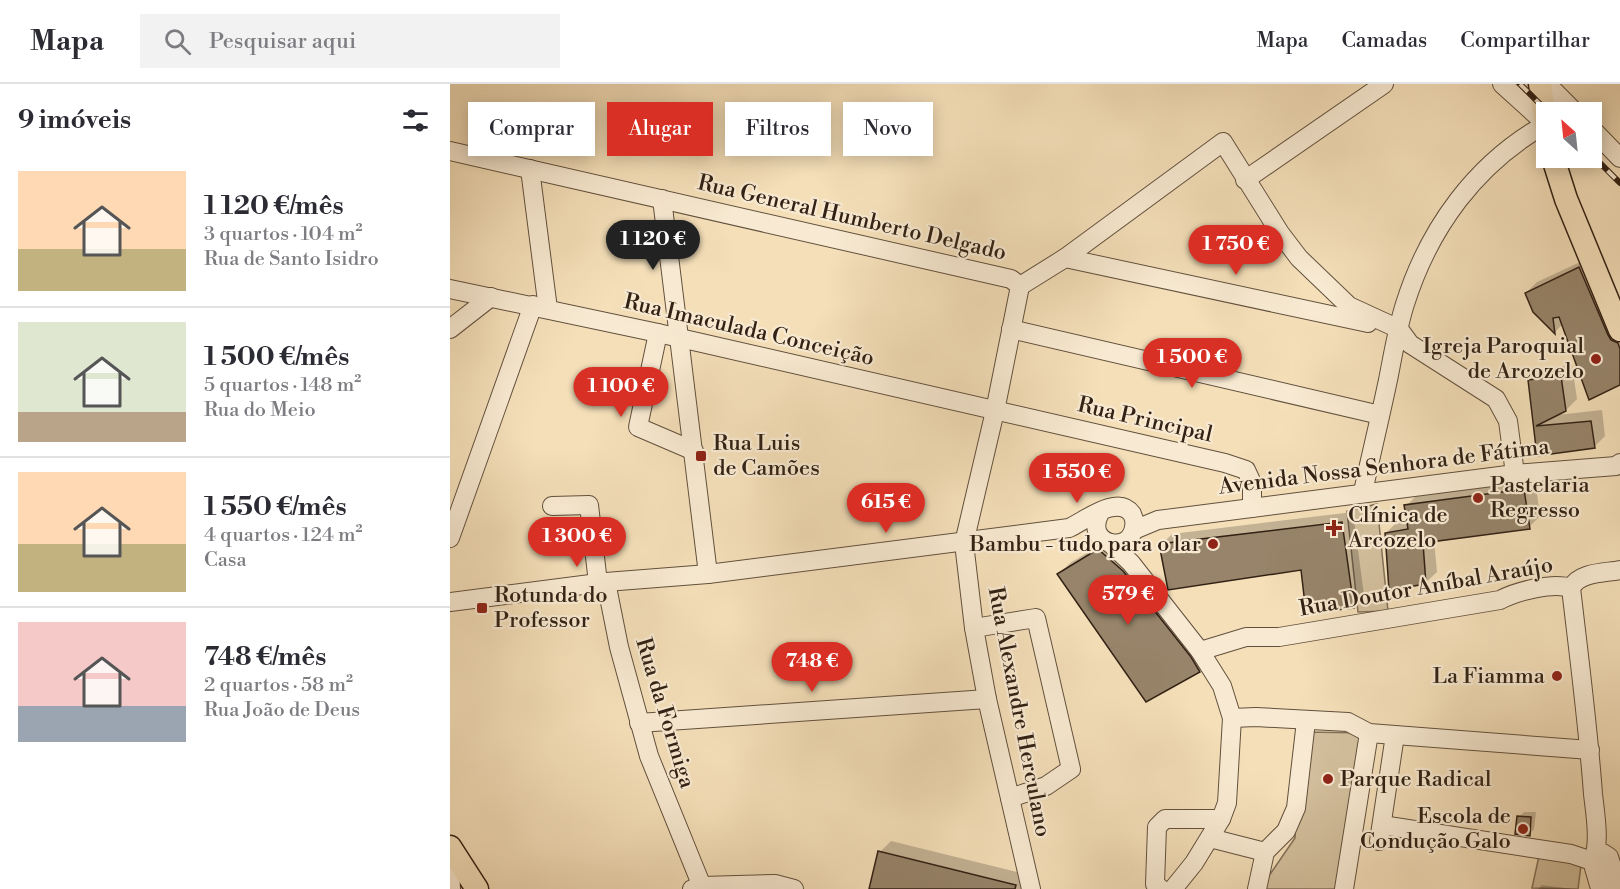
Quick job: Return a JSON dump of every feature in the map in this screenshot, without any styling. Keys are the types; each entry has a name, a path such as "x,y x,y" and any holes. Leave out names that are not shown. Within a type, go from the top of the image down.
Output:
{"main road":[{"path":"1540,84 1543,102"},
{"path":"1556,168 1566,199 1620,330"},
{"path":"450,847 477,889"}],"street":[{"path":"1245,180 1384,84"},
{"path":"1502,84 1536,116"},
{"path":"1547,84 1565,102"},
{"path":"1363,492 1399,329 1419,265 1444,218 1483,171 1511,146 1536,131"},
{"path":"1602,139 1620,158"},
{"path":"1020,286 1065,258 1223,142 1245,180 1299,258 1349,306 1399,329 1410,344 1496,399 1508,421 1515,474"},
{"name":"Rua General Humberto Delgado","path":"450,151 1011,279 1020,286 995,411 964,543"},
{"path":"450,538 541,307 530,169"},
{"path":"662,199 708,574"},
{"path":"1065,258 1399,329"},
{"name":"Rua Imaculada Conceição","path":"450,289 658,333 995,411"},
{"path":"450,328 491,297"},
{"path":"1011,329 1380,415"},
{"path":"658,333 638,427 694,451"},
{"name":"Rua Principal","path":"995,411 1225,463 1246,470 1252,483 1252,508"},
{"name":"Avenida Nossa Senhora de Fátima","path":"1132,533 1158,520 1515,474 1619,466"},
{"name":"Rua da Formiga","path":"552,506 589,505 602,583 639,723 698,888"},
{"path":"450,602 602,583 708,574 1069,528 1110,506 1122,506 1134,519 1131,562"},
{"name":"Avenida Nossa Senhora de Fátima","path":"1128,510 1158,520"},
{"path":"1100,513 1097,518 1097,530 1107,542 1131,562 1200,651 1222,686 1232,717 1227,802 1221,819 1210,838 1173,889"},
{"path":"1069,528 1107,542 1121,543 1132,533"},
{"name":"Rua Alexandre Herculano","path":"964,543 974,628 987,699 1031,889"},
{"path":"1571,588 1574,582 1581,577 1620,570"},
{"name":"Rua Doutor Aníbal Araújo","path":"1200,651 1246,637 1279,637 1500,600 1510,594 1549,586 1571,588 1590,750 1596,823 1596,866"},
{"path":"974,628 1036,618 1071,769 1046,786 1010,798"},
{"path":"639,723 987,699"},
{"path":"1232,717 1348,722 1369,733 1590,750"},
{"path":"1257,889 1265,852 1286,831 1296,808 1306,721"},
{"path":"1344,889 1369,733"},
{"path":"1395,735 1381,833 1571,854 1596,866"},
{"path":"1161,889 1155,884 1157,827 1165,819 1221,819"},
{"path":"1210,838 1265,852"},
{"name":"Rua Doutor Aníbal Araújo","path":"1596,866 1609,857 1612,886"},
{"path":"450,867 451,889"},
{"path":"698,888 775,884 794,889"}],"shaded area":[{"path":"1377,504 1388,611 1358,612 1347,511"},
{"path":"1305,732 1369,733 1344,889 1260,889 1295,838 1296,808"},
{"path":"1539,856 1581,865 1578,889 1532,888"}],"building":[{"path":"1579,267 1608,335 1611,340 1618,343 1620,349 1620,385 1589,400 1559,317 1553,318 1555,334 1533,312 1525,293"},
{"path":"1561,376 1566,411 1536,426 1591,421 1595,448 1537,456 1528,380"},
{"path":"1524,489 1530,529 1423,543 1426,584 1389,590 1385,533 1408,529 1404,505"},
{"path":"1342,522 1354,608 1306,613 1301,570 1168,590 1159,544"},
{"path":"1098,549 1123,571 1191,657 1200,672 1146,702 1057,574"},
{"name":"Escola de Condução Galo","path":"1517,816 1531,817 1530,836 1515,834"},
{"path":"878,851 1016,885 1015,889 869,889"}],"railway":[{"path":"1520,84 1538,102"},
{"path":"1602,165 1620,183"}],"place":[{"name":"Igreja Paroquial de Arcozelo","path":"1596,359"},
{"name":"Rua Luis de Camões","path":"701,456"},
{"name":"Pastelaria Regresso","path":"1478,498"},
{"name":"Clínica de Arcozelo","path":"1334,528"},
{"name":"Bambu - tudo para o lar","path":"1213,544"},
{"name":"Rotunda do Professor","path":"482,608"},
{"name":"La Fiamma","path":"1557,676"},
{"name":"Parque Radical","path":"1328,779"},
{"name":"Escola de Condução Galo","path":"1523,829"}]}
